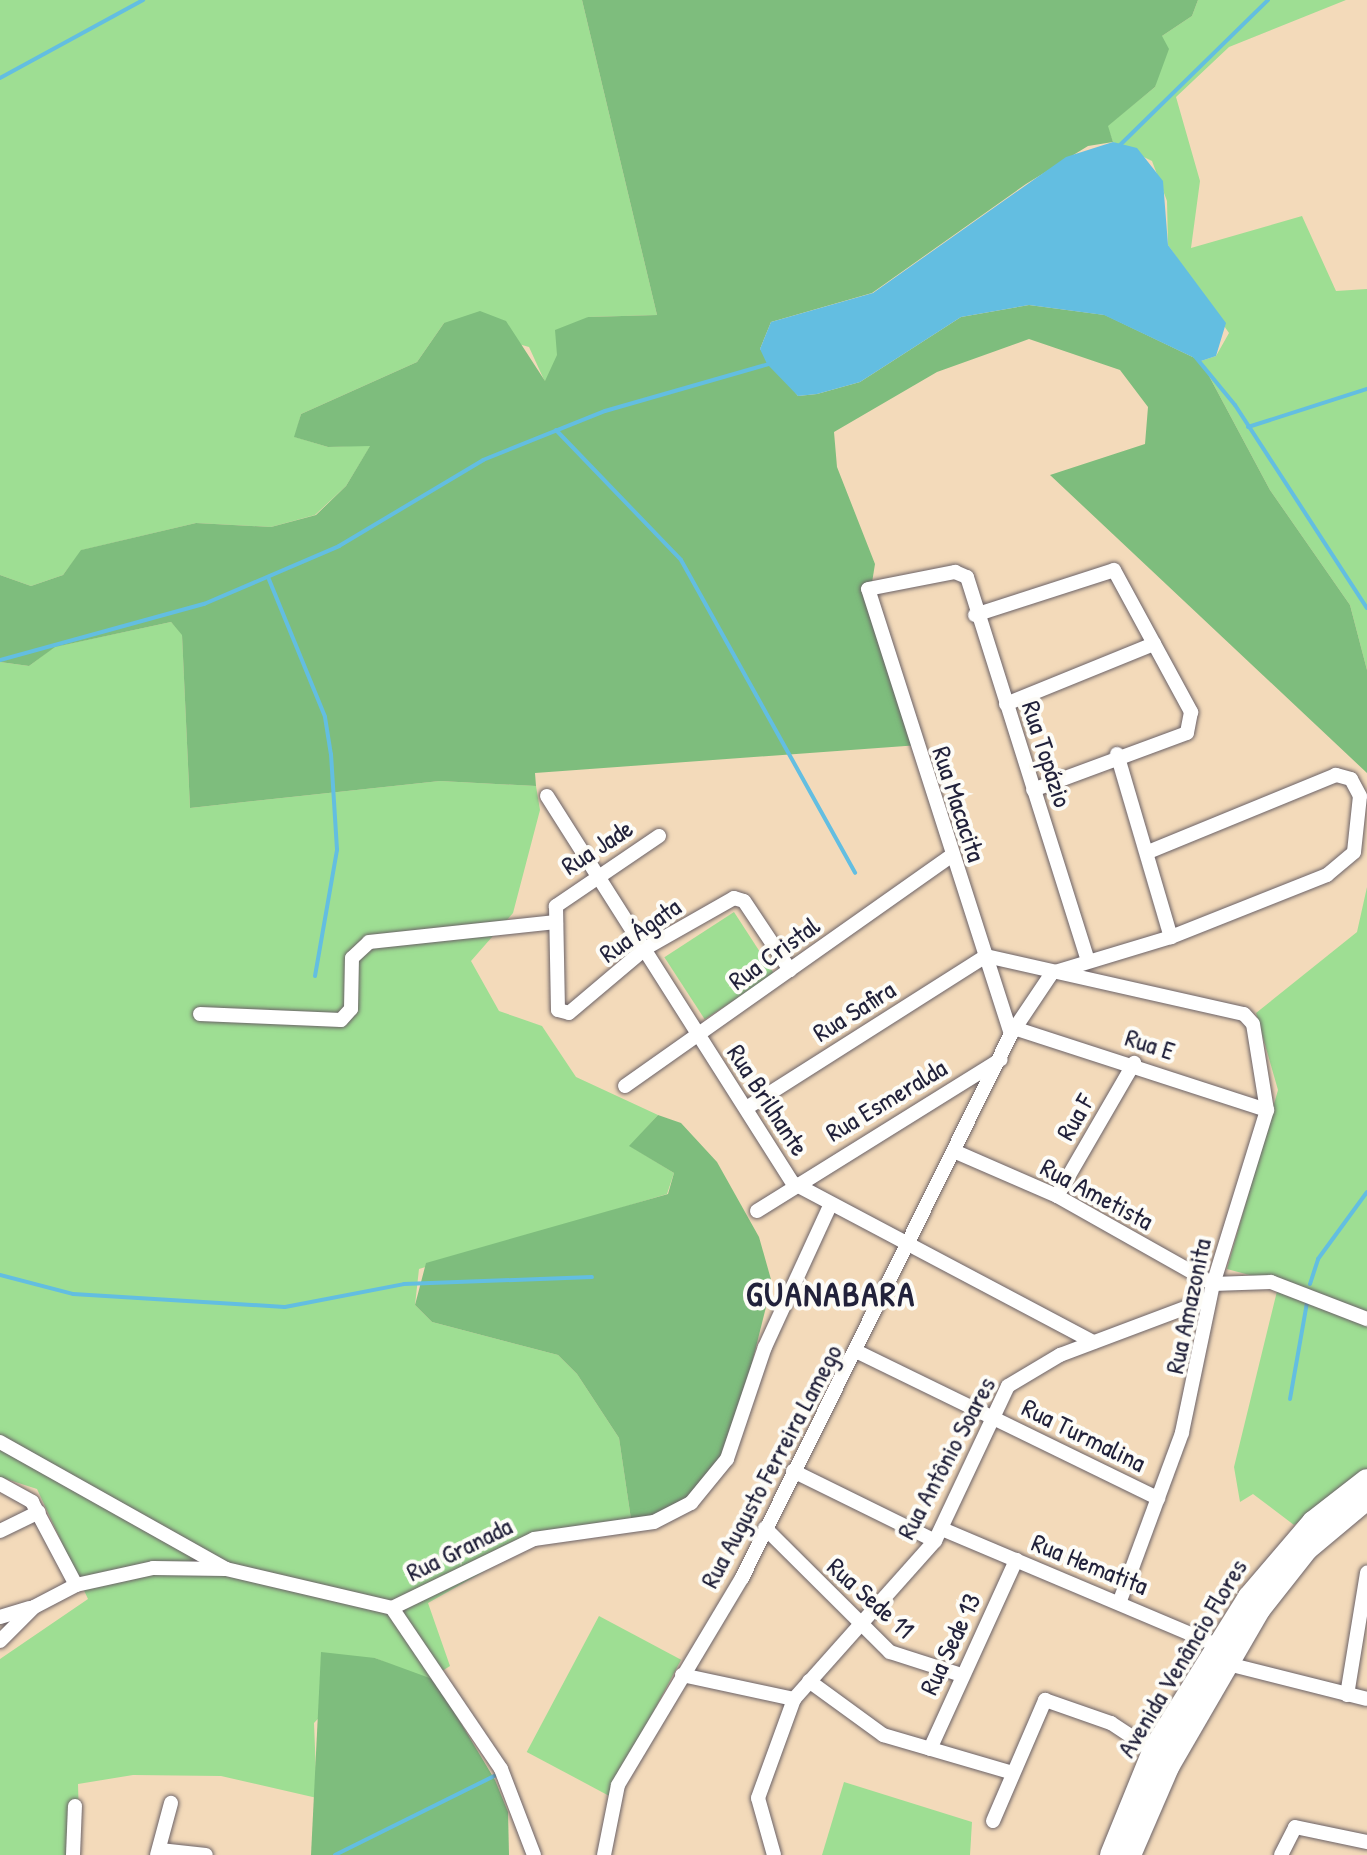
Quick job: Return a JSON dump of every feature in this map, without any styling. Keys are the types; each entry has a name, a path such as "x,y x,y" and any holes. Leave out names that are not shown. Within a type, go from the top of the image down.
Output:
{"main road":[{"name":"Avenida Venâncio Flores","path":"1130,1855 1168,1767 1223,1655 1276,1560 1367,1480"},
{"name":"Avenida Venâncio Flores","path":"1111,1855 1154,1749 1281,1579 1367,1499"}],"street":[{"path":"975,615 1114,570 1154,644 1192,725 1033,790"},
{"name":"Rua Topázio","path":"868,589 955,572 967,577 975,615 1087,958"},
{"name":"Rua Macacita","path":"868,589 950,857 1014,1032"},
{"path":"1006,704 1154,644"},
{"path":"1117,754 1171,937"},
{"path":"986,956 1052,973 1087,958 1171,937 1339,867 1358,838 1360,796 1351,779 1336,775 1148,852"},
{"name":"Rua Brilhante","path":"547,796 646,948 699,1038 748,1107 793,1183 830,1206 911,1243 1093,1342"},
{"name":"Rua Jade","path":"556,922 560,899 659,836"},
{"name":"Rua Cristal","path":"625,1086 699,1038 950,857"},
{"name":"Rua Ágata","path":"556,922 554,1005 569,1013 646,948 729,900 744,901 790,970"},
{"path":"200,1014 341,1020 351,1009 352,958 369,942 556,922"},
{"name":"Rua Safira","path":"748,1107 986,956"},
{"name":"Rua Amazonita","path":"1052,973 1248,1018 1264,1057 1267,1110 1209,1299 1193,1399 1120,1601"},
{"name":"Rua Augusto Ferreira Lamego","path":"604,1855 618,1785 765,1528 858,1352 1014,1032 1052,973"},
{"name":"Rua E","path":"1014,1032 1134,1063 1267,1110"},
{"name":"Rua Esmeralda","path":"757,1211 793,1183 1002,1058"},
{"name":"Rua F","path":"1057,1196 1134,1063"},
{"name":"Rua Ametista","path":"956,1152 1057,1196 1213,1284"},
{"name":"Rua Granada","path":"0,1442 226,1569 392,1608 534,1539 654,1522 680,1510 727,1459 755,1383 830,1206"},
{"path":"1213,1284 1271,1282 1367,1319"},
{"name":"Rua Antônio Soares","path":"774,1855 758,1798 794,1699 861,1629 938,1535 989,1416 1018,1375 1093,1342 1209,1299"},
{"name":"Rua Turmalina","path":"858,1352 1158,1498"},
{"name":"Rua Hematita","path":"793,1471 938,1535 1016,1560 1120,1601 1223,1655 1367,1699"},
{"path":"0,1484 39,1512 76,1585"},
{"path":"0,1531 39,1512"},
{"name":"Rua Sede 11","path":"765,1528 861,1629 909,1662 961,1675"},
{"name":"Rua Sede 13","path":"930,1749 961,1675 1016,1560"},
{"path":"0,1617 34,1607 76,1585 153,1568 226,1569"},
{"path":"1347,1695 1367,1573"},
{"path":"0,1641 34,1607"},
{"path":"392,1608 501,1769 534,1855"},
{"path":"682,1675 794,1699"},
{"path":"809,1681 865,1726 1013,1773"},
{"path":"993,1821 1045,1700 1111,1723 1154,1749 1168,1767"},
{"path":"171,1803 158,1853 206,1855"},
{"path":"73,1855 75,1806"},
{"path":"1281,1855 1295,1827 1367,1842"}],"green space":[{"path":"0,0 582,0 657,315 588,317 545,382 529,347 444,323 417,362 301,414 295,437 328,447 371,445 346,486 315,515 271,527 196,523 82,550 63,575 31,586 0,575"},
{"path":"582,0 1198,0 1192,16 1162,36 1169,49 1155,87 1108,126 1113,142 1088,146 1026,184 872,293 771,322 760,349 798,396 817,394 860,382 961,317 1029,305 1105,315 1201,361 1270,490 1350,605 1367,670 1367,773 1050,475 1145,444 1148,407 1120,370 1029,339 937,372 834,432 837,467 875,564 870,595 919,745 535,773 536,786 440,781 190,808 182,635 171,622 55,647 29,666 0,662 0,575 31,586 63,575 81,550 196,523 271,527 316,515 346,486 370,446 328,447 294,437 301,414 417,362 444,323 480,311 506,321 545,381 557,355 555,330 588,317 657,315"},
{"path":"1198,0 1346,0 1229,47 1176,97 1200,181 1191,248 1302,216 1336,291 1367,289 1367,670 1350,605 1270,490 1201,361 1216,356 1229,333 1168,245 1167,201 1152,161 1113,142 1107,126 1155,87 1162,36 1192,16"},
{"path":"171,622 182,634 190,808 440,781 536,786 540,810 513,913 471,961 499,1011 542,1026 576,1077 658,1115 630,1146 674,1173 667,1194 419,1269 415,1305 432,1322 558,1355 577,1374 619,1438 632,1526 543,1538 428,1603 450,1666 428,1680 375,1658 314,1723 317,1798 221,1776 133,1775 78,1784 80,1855 0,1855 0,1659 88,1599 37,1489 0,1477 0,662 29,666 54,647"},
{"path":"1367,887 1367,1471 1294,1525 1253,1494 1240,1502 1234,1467 1279,1283 1227,1269 1278,1090 1256,1013 1357,932"},
{"path":"734,912 774,974 705,1019 664,957"},
{"path":"658,1115 681,1123 717,1162 759,1237 772,1283 728,1459 704,1498 632,1526 619,1438 577,1374 558,1355 432,1322 415,1305 426,1263 668,1194 674,1173 629,1146"},
{"path":"599,1616 681,1660 609,1796 527,1752"},
{"path":"321,1652 375,1658 435,1680 495,1780 508,1812 509,1855 311,1855"},
{"path":"844,1782 972,1822 970,1855 822,1855"}],"water":[{"path":"1113,142 1137,148 1163,181 1168,245 1226,323 1216,356 1201,361 1104,315 1029,305 961,317 860,382 817,394 798,396 767,364 760,349 771,322 873,293 1066,157"}],"waterway":[{"path":"0,78 143,0"},
{"path":"1120,145 1268,0"},
{"path":"1193,354 1235,405 1367,608"},
{"path":"0,660 204,604 339,546 483,460 605,411 769,364"},
{"path":"1248,427 1367,389"},
{"path":"556,430 681,560 855,873"},
{"path":"268,577 325,717 331,754 337,850 315,976"},
{"path":"1310,1284 1318,1259 1367,1192"},
{"path":"0,1275 73,1294 285,1307 404,1284 592,1277"},
{"path":"1290,1399 1307,1303"},
{"path":"335,1855 496,1775"}],"district":[{"name":"GUANABARA","path":"831,1295"}]}
